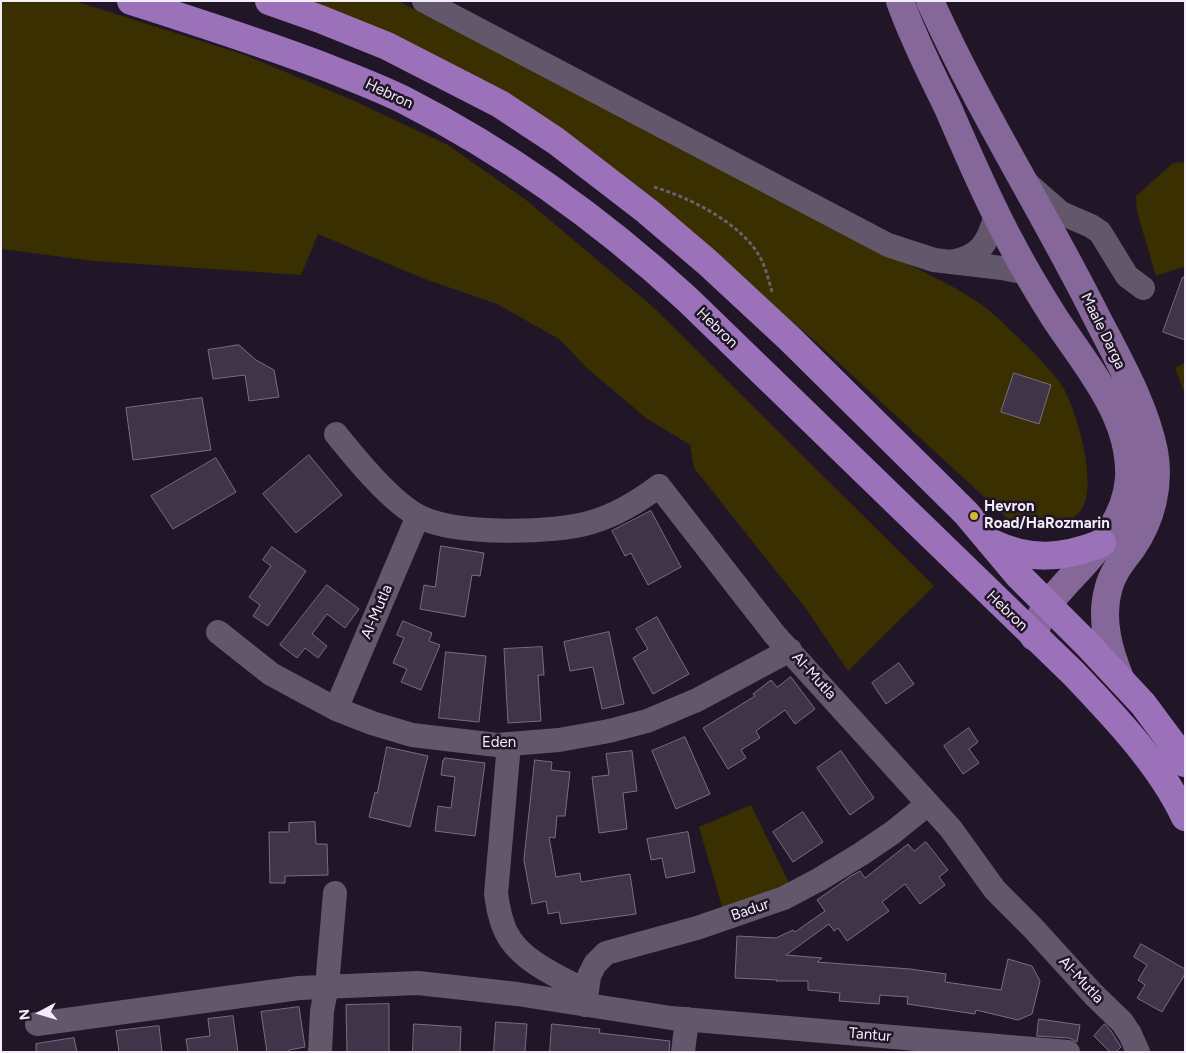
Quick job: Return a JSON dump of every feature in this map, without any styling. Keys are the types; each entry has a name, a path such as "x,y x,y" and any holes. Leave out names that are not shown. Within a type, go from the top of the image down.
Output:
{"highway":[{"name":"Hebron","path":"131,1 287,52 366,83 403,100 449,124 535,177 579,208 654,269 1074,674 1152,764 1185,817"},
{"path":"269,1 387,46 500,104 556,141 647,211 707,262 790,339 966,513 1018,575 1120,678 1143,704 1185,764"},
{"path":"990,542 1015,552 1042,556 1069,554 1102,543"}],"main road":[{"name":"Maale Darga","path":"900,1 996,215 1027,273 1104,390 1120,423 1128,457 1129,479 1125,504 1118,520 1102,543 1047,605 1038,621 1034,637"},
{"name":"Maale Darga","path":"930,1 954,55 1112,346 1147,424 1154,453 1156,486 1151,510 1142,532 1113,576 1105,606 1104,620 1112,656 1120,678"}],"street":[{"path":"424,1 888,245 917,255 950,262 1027,273"},
{"path":"1022,179 1061,213 1100,232 1109,243 1117,262 1127,276 1143,288"},
{"path":"950,262 964,259 976,253 984,246 992,230 996,215"},
{"path":"1082,288 1073,257 1072,244 1075,232 1084,226 1091,226"},
{"name":"Al-Mutla","path":"336,434 362,466 395,498 418,516 434,523 473,529 511,531 544,530 591,523 615,513 659,486 775,635 951,829 995,890 1122,1022 1138,1052"},
{"name":"Al-Mutla","path":"336,709 418,516"},
{"name":"Eden","path":"218,632 271,674 336,709 372,723 412,735 497,746 559,740 609,731 647,721 697,700 790,650"},
{"path":"509,744 496,894 500,915 507,933 515,946 542,969 586,998"},
{"name":"Badur","path":"586,998 590,976 595,964 606,953 697,928 784,898 861,854 892,833 928,804"},
{"path":"320,1052 322,1011 327,986 335,893"},
{"name":"Tantur","path":"37,1024 299,988 418,983 517,994 586,998 679,1019 916,1045 1068,1052"},
{"path":"679,1019 683,1052"}],"path":[{"path":"651,186 694,203 724,220 751,244 761,260 774,295"}],"shaded area":[{"path":"1,1 75,1 245,55 352,100 448,145 526,200 652,306 934,586 848,671 807,610 694,468 690,445 646,418 588,369 559,339 497,304 422,278 318,234 301,275 94,261 1,249"},
{"path":"310,1 398,1 955,288 977,302 996,316 1034,353 1055,376 1065,391 1075,415 1083,445 1088,476 1085,502 1080,511 1060,526 1042,529 1030,528 1008,519 815,341 591,153"},
{"path":"1185,162 1185,266 1156,276 1137,212 1136,196 1173,163"},
{"path":"1185,363 1185,394 1175,368"},
{"path":"751,805 790,885 723,910 699,827"}],"building":[{"path":"1183,277 1185,277 1185,340 1163,332"},
{"path":"239,345 256,360 274,370 279,397 249,401 245,375 213,379 208,350"},
{"path":"1014,373 1051,385 1039,424 1001,412"},
{"path":"202,398 211,450 133,460 126,408"},
{"path":"309,455 342,495 296,533 263,494"},
{"path":"216,458 236,492 173,529 151,496"},
{"path":"651,511 681,567 648,585 631,553 625,556 612,531"},
{"path":"441,546 484,553 480,576 472,575 465,617 420,609 424,585 435,587"},
{"path":"272,547 306,571 268,626 253,616 260,605 249,597 271,566 263,560"},
{"path":"327,585 359,609 345,628 327,614 312,634 327,646 318,658 305,648 297,658 280,645"},
{"path":"657,617 689,674 653,694 633,658 648,649 636,629"},
{"path":"403,621 432,633 429,641 440,645 421,690 401,682 407,669 393,663 404,638 397,635"},
{"path":"609,632 624,704 602,709 593,667 570,671 564,642"},
{"path":"542,647 544,675 538,675 541,721 508,723 504,649"},
{"path":"446,652 486,656 479,722 439,718"},
{"path":"899,663 914,684 886,704 872,683"},
{"path":"791,677 815,709 795,724 785,710 756,731 760,738 741,750 746,758 728,769 703,728 755,696 753,694 771,680 777,687"},
{"path":"969,728 978,742 969,749 979,763 963,774 944,746"},
{"path":"685,737 710,794 676,809 652,751"},
{"path":"387,747 428,756 410,827 369,817 375,792 377,793"},
{"path":"632,751 637,791 623,793 627,829 599,833 592,777 609,775 606,754"},
{"path":"841,751 874,798 850,815 817,768"},
{"path":"445,758 485,763 475,836 435,831 438,806 451,808 455,777 441,775"},
{"path":"535,760 552,762 551,770 570,772 565,816 557,816 555,838 549,837 556,877 580,873 581,882 630,874 636,914 561,924 559,912 548,914 546,901 532,904 524,860"},
{"path":"803,812 823,842 793,862 773,832"},
{"path":"315,822 316,844 327,844 328,875 285,876 285,883 270,883 269,832 289,832 289,823"},
{"path":"688,832 695,872 666,878 662,858 651,860 647,839"},
{"path":"926,842 948,870 939,877 945,885 920,904 905,884 882,902 889,911 847,941 838,928 834,931 829,924 786,955 822,958 817,962 910,969 946,974 945,982 1001,990 1008,959 1032,966 1040,981 1032,1014 1018,1020 976,1010 975,1014 907,1004 908,997 880,995 879,1004 839,1001 840,993 808,990 808,981 735,978 737,936 776,938 793,930 795,932 825,911 817,900 851,876 860,871 865,878 908,844 914,851"},
{"path":"1141,944 1185,969 1185,974 1162,1012 1137,998 1145,985 1138,980 1147,965 1134,957"},
{"path":"389,1004 389,1052 347,1052 346,1005"},
{"path":"299,1007 305,1047 289,1050 289,1052 267,1052 261,1012"},
{"path":"233,1016 238,1052 188,1052 186,1039 210,1036 208,1019"},
{"path":"1039,1019 1080,1025 1077,1042 1069,1038 1037,1036"},
{"path":"496,1022 527,1024 525,1052 494,1052"},
{"path":"414,1024 461,1027 460,1052 413,1052"},
{"path":"552,1024 600,1029 599,1033 670,1041 669,1052 550,1052"},
{"path":"1105,1024 1121,1047 1116,1052 1110,1052 1094,1036"},
{"path":"159,1026 162,1052 119,1052 116,1031"},
{"path":"74,1038 77,1052 36,1052 36,1044"}],"place":[{"name":"Hevron Road/HaRozmarin","path":"974,516"}]}
